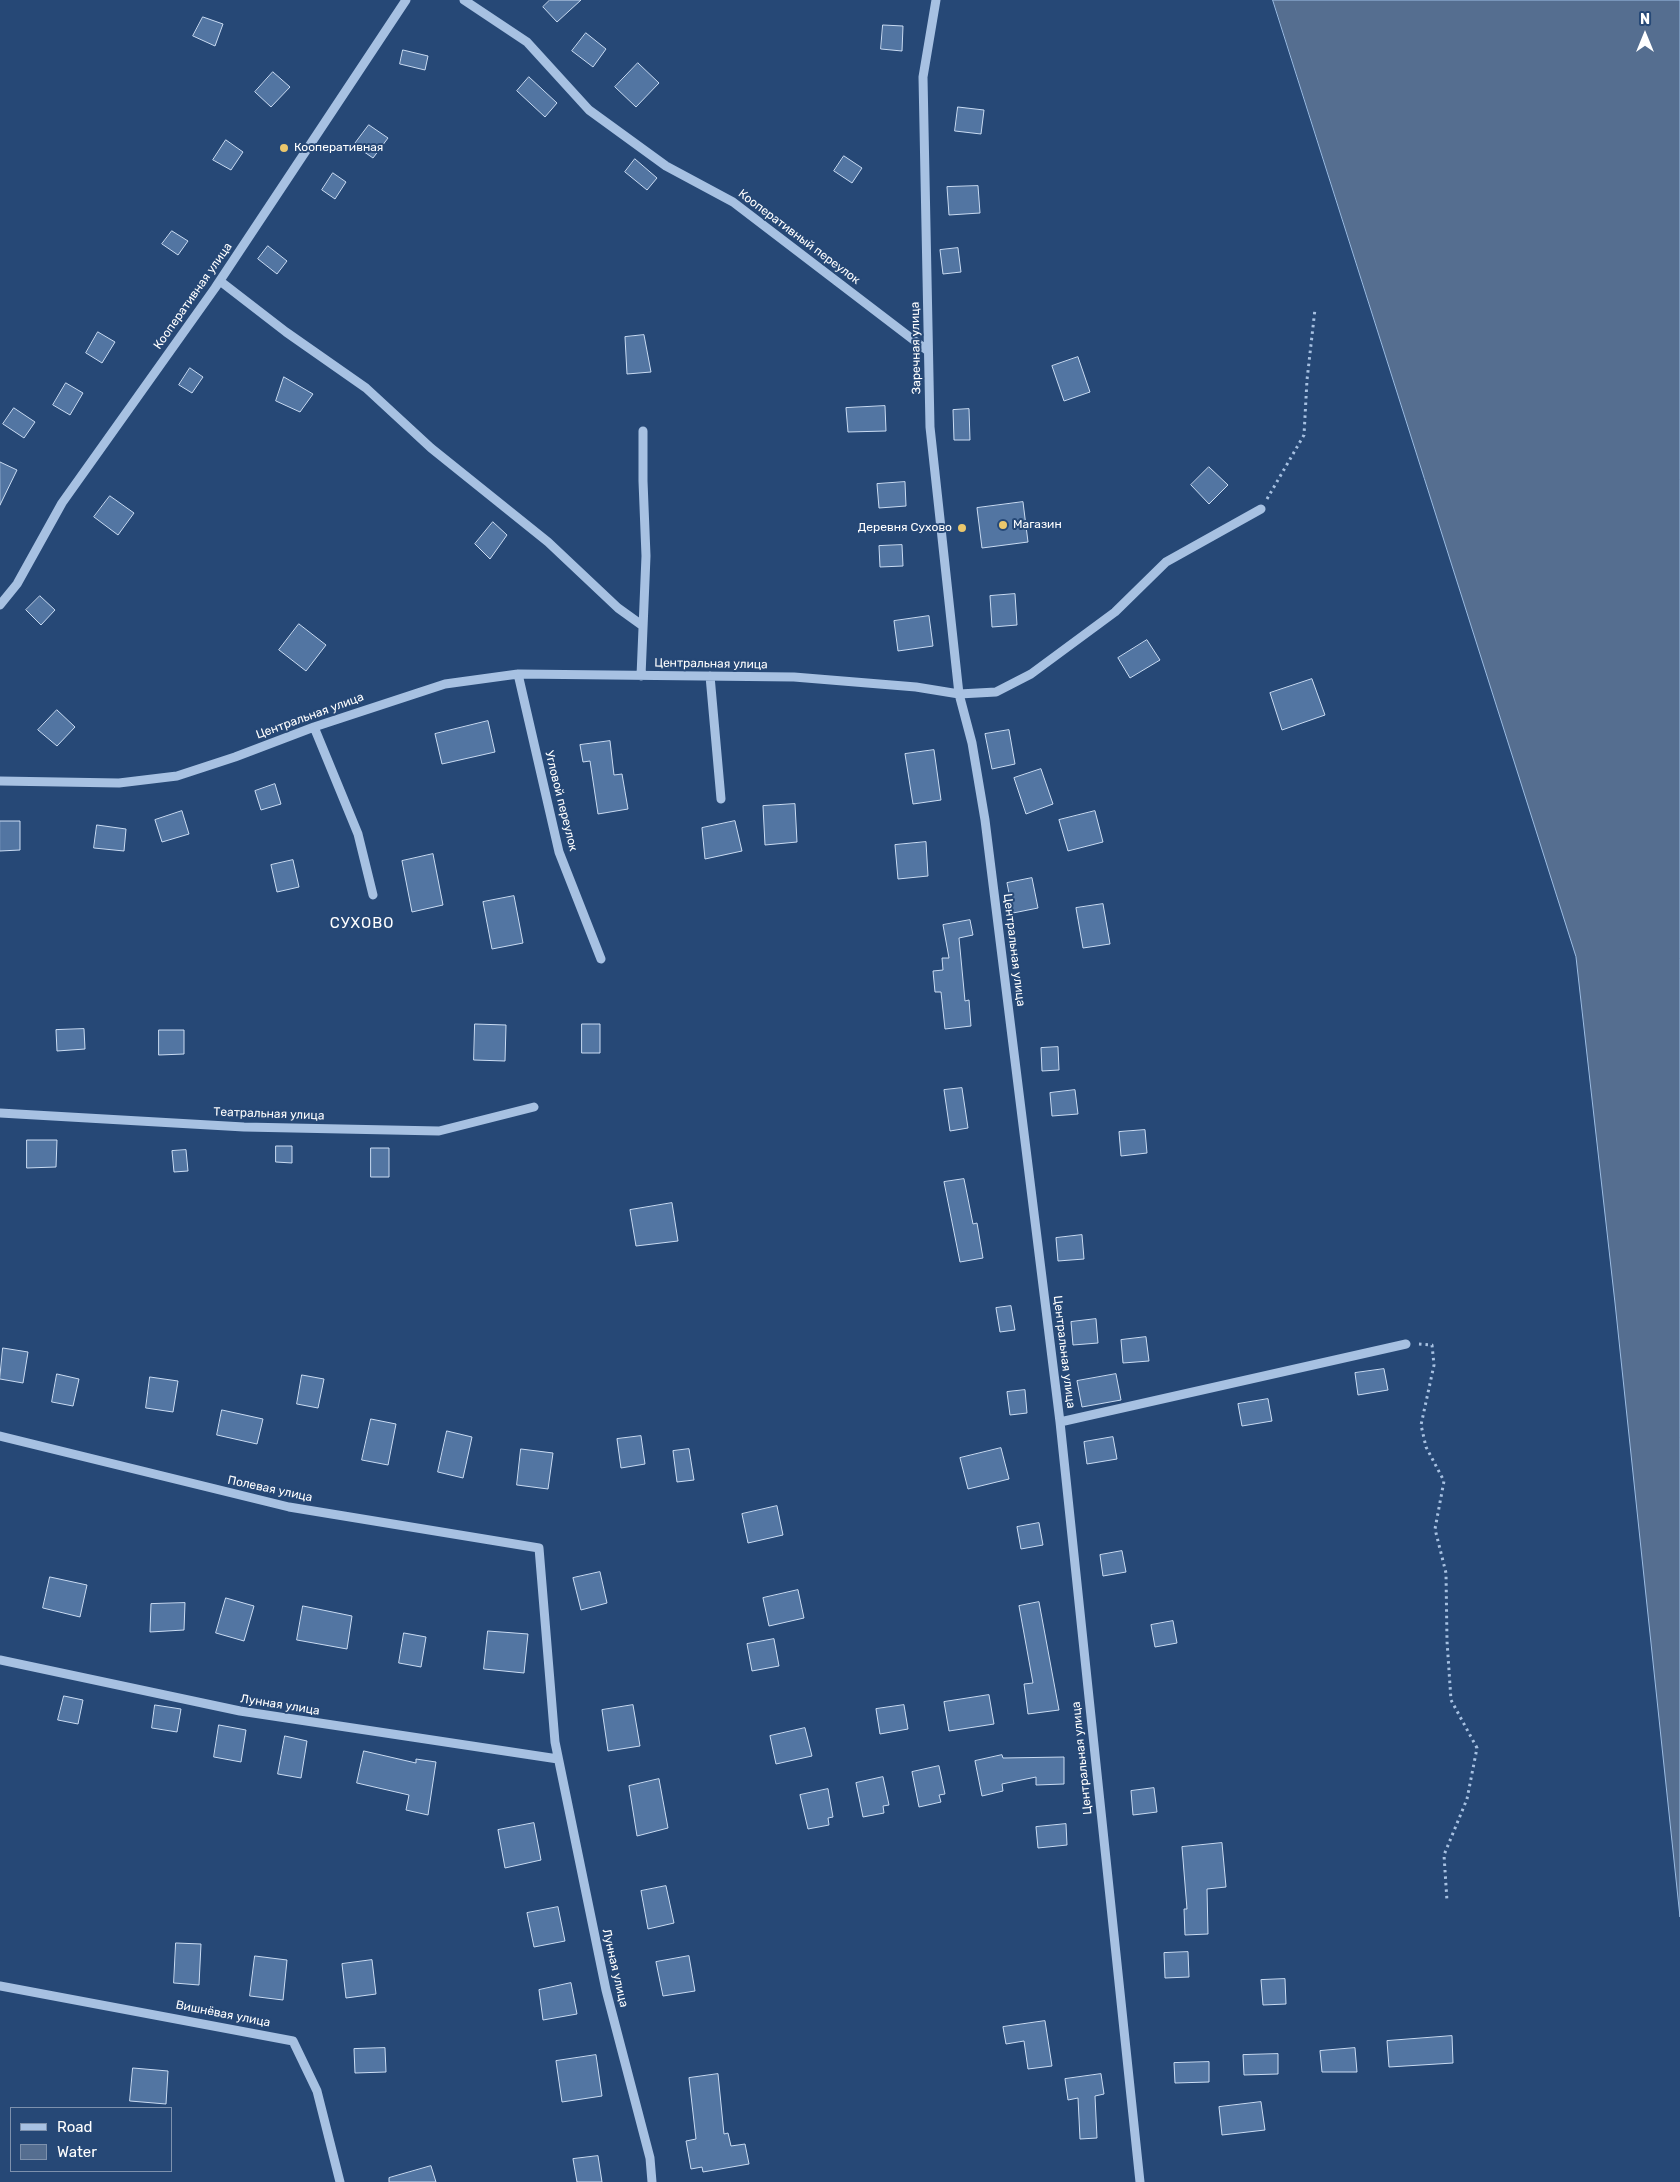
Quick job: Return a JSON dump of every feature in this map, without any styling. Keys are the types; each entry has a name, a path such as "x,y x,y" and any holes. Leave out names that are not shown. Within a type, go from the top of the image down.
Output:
{"street":[{"name":"Кооперативная улица","path":"0,604 17,584 62,503 220,281 406,0"},
{"name":"Кооперативный переулок","path":"464,0 527,42 589,110 666,166 733,202 928,352"},
{"name":"Заречная улица","path":"936,0 924,77 930,427 959,694"},
{"path":"220,281 286,332 366,388 431,448 548,542 618,608 644,626"},
{"path":"641,676 646,556 643,481 644,431"},
{"path":"959,694 996,692 1030,674 1115,612 1166,562 1261,508"},
{"name":"Центральная улица","path":"0,781 119,783 176,776 235,757 314,727 445,684 518,674 794,677 916,687 959,694 972,742 985,820 1060,1422 1140,2182"},
{"name":"Угловой переулок","path":"518,674 559,852 601,959"},
{"path":"710,676 721,799"},
{"path":"314,727 358,834 373,895"},
{"name":"Театральная улица","path":"0,1112 244,1127 438,1131 534,1107"},
{"path":"1060,1422 1406,1344"},
{"name":"Полевая улица","path":"0,1436 289,1507 539,1548"},
{"name":"Лунная улица","path":"539,1548 558,1759 606,1990 650,2158 652,2182"},
{"name":"Лунная улица","path":"0,1660 240,1711 558,1759"},
{"name":"Вишнёвая улица","path":"0,1986 293,2040 317,2091 340,2182"}],"path":[{"path":"1261,508 1304,435 1307,380 1315,309"},
{"path":"1406,1344 1432,1345 1434,1365 1421,1424 1426,1447 1444,1481 1435,1529 1446,1573 1446,1641 1451,1700 1477,1748 1467,1799 1444,1855 1446,1901"}],"water":[{"path":"1273,0 1680,0 1680,1917 1615,1303 1576,957"}],"building":[{"path":"550,0 581,0 557,22 543,7"},
{"path":"203,17 223,24 215,46 193,36"},
{"path":"883,25 903,26 902,51 881,49"},
{"path":"586,33 606,49 593,67 572,51"},
{"path":"403,50 428,56 425,70 400,64"},
{"path":"638,63 659,83 636,107 615,87"},
{"path":"273,72 290,87 271,107 255,92"},
{"path":"529,77 557,103 545,117 517,91"},
{"path":"958,107 984,110 981,134 955,131"},
{"path":"369,125 388,138 373,158 354,145"},
{"path":"226,140 243,152 231,170 213,160"},
{"path":"844,156 862,168 852,183 834,171"},
{"path":"635,159 657,178 647,190 625,172"},
{"path":"333,173 346,182 335,199 322,190"},
{"path":"978,186 980,213 949,215 947,187"},
{"path":"172,231 188,241 178,255 162,244"},
{"path":"268,246 287,261 277,274 258,259"},
{"path":"958,248 961,272 943,274 940,250"},
{"path":"98,332 115,342 102,363 86,353"},
{"path":"644,335 651,372 627,374 625,337"},
{"path":"1078,357 1090,392 1064,401 1052,366"},
{"path":"190,368 203,377 192,393 179,385"},
{"path":"284,377 313,394 300,412 276,401"},
{"path":"66,383 83,393 70,415 53,405"},
{"path":"885,406 886,431 848,432 846,408"},
{"path":"14,408 35,422 24,438 3,424"},
{"path":"969,409 970,440 954,440 953,410"},
{"path":"0,462 17,470 0,505"},
{"path":"1209,467 1228,485 1209,504 1191,485"},
{"path":"905,482 906,506 879,508 877,484"},
{"path":"110,496 134,513 118,535 94,517"},
{"name":"Магазин","path":"1023,502 1028,542 982,548 977,508"},
{"path":"493,522 507,535 490,559 475,544"},
{"path":"902,545 903,566 880,567 879,546"},
{"path":"1015,594 1017,625 992,627 990,596"},
{"path":"40,596 55,610 41,625 26,610"},
{"path":"929,616 933,646 898,651 894,621"},
{"path":"299,624 326,645 306,671 279,650"},
{"path":"1147,640 1160,660 1130,678 1118,658"},
{"path":"1312,679 1325,715 1282,730 1270,693"},
{"path":"57,710 75,727 57,746 38,730"},
{"path":"488,721 495,752 442,764 435,734"},
{"path":"1009,730 1015,764 992,769 985,734"},
{"path":"610,741 614,775 622,774 628,809 598,814 590,761 583,762 580,745"},
{"path":"934,750 941,800 913,804 905,754"},
{"path":"1041,769 1053,804 1026,814 1014,778"},
{"path":"275,784 281,804 261,810 255,791"},
{"path":"795,804 797,842 765,845 763,806"},
{"path":"182,811 189,834 162,842 155,820"},
{"path":"1095,811 1103,842 1068,851 1059,820"},
{"path":"0,821 20,821 20,850 0,851"},
{"path":"735,821 742,851 705,859 702,828"},
{"path":"97,825 126,829 124,851 94,848"},
{"path":"926,842 928,876 898,879 895,845"},
{"path":"433,854 443,905 412,912 402,861"},
{"path":"293,860 299,887 277,892 271,865"},
{"path":"1032,878 1038,908 1013,913 1007,883"},
{"path":"514,896 523,943 492,949 483,902"},
{"path":"1103,904 1110,944 1083,948 1076,908"},
{"path":"970,920 973,935 959,938 965,1001 969,1000 971,1026 945,1029 941,992 935,992 933,971 943,970 942,958 949,958 943,925"},
{"path":"475,1024 506,1025 505,1061 474,1060"},
{"path":"582,1024 600,1024 600,1053 582,1053"},
{"path":"84,1029 85,1049 57,1051 56,1030"},
{"path":"159,1030 184,1030 184,1054 159,1055"},
{"path":"1058,1047 1059,1070 1042,1071 1041,1048"},
{"path":"962,1088 968,1128 950,1131 944,1090"},
{"path":"1075,1090 1078,1114 1052,1116 1050,1093"},
{"path":"1145,1130 1147,1153 1121,1156 1119,1132"},
{"path":"27,1140 57,1140 56,1167 27,1168"},
{"path":"276,1146 292,1146 292,1163 276,1162"},
{"path":"371,1148 389,1148 389,1177 371,1177"},
{"path":"186,1150 188,1171 174,1172 172,1151"},
{"path":"964,1179 973,1224 977,1223 983,1258 960,1262 944,1182"},
{"path":"672,1203 678,1241 636,1246 630,1210"},
{"path":"1082,1235 1084,1259 1058,1261 1056,1238"},
{"path":"1011,1306 1015,1330 1000,1332 996,1308"},
{"path":"1096,1319 1098,1343 1073,1345 1071,1322"},
{"path":"1146,1337 1149,1361 1123,1363 1121,1340"},
{"path":"3,1348 28,1352 23,1383 0,1379"},
{"path":"1384,1369 1388,1390 1358,1395 1355,1373"},
{"path":"57,1374 79,1379 73,1406 52,1402"},
{"path":"1116,1374 1121,1400 1082,1407 1077,1381"},
{"path":"302,1375 324,1379 318,1408 297,1404"},
{"path":"150,1377 178,1381 173,1412 146,1408"},
{"path":"1025,1390 1027,1413 1010,1415 1007,1392"},
{"path":"1268,1399 1272,1421 1242,1426 1238,1404"},
{"path":"222,1410 263,1419 257,1444 217,1435"},
{"path":"371,1419 396,1424 388,1465 362,1460"},
{"path":"447,1431 472,1437 463,1478 438,1472"},
{"path":"641,1436 645,1464 621,1468 617,1439"},
{"path":"1113,1437 1117,1459 1087,1464 1084,1442"},
{"path":"1001,1448 1009,1479 968,1489 960,1458"},
{"path":"521,1449 553,1453 548,1489 517,1485"},
{"path":"689,1449 694,1480 677,1482 673,1451"},
{"path":"777,1506 783,1535 748,1543 742,1514"},
{"path":"1039,1523 1043,1545 1021,1549 1017,1527"},
{"path":"1122,1551 1126,1572 1103,1576 1100,1555"},
{"path":"600,1572 607,1603 581,1610 573,1578"},
{"path":"50,1577 87,1585 80,1617 43,1608"},
{"path":"798,1590 804,1618 769,1626 763,1598"},
{"path":"226,1598 254,1606 244,1641 216,1633"},
{"path":"1039,1602 1059,1710 1028,1714 1024,1684 1033,1683 1019,1606"},
{"path":"185,1603 184,1630 150,1632 151,1604"},
{"path":"303,1606 352,1616 347,1649 297,1640"},
{"path":"1173,1621 1177,1643 1155,1647 1151,1625"},
{"path":"488,1631 528,1634 524,1673 484,1669"},
{"path":"404,1633 426,1637 421,1667 399,1663"},
{"path":"774,1639 779,1666 752,1671 747,1644"},
{"path":"989,1695 994,1724 949,1731 944,1702"},
{"path":"64,1696 83,1700 78,1724 58,1720"},
{"path":"155,1705 181,1709 177,1732 152,1728"},
{"path":"633,1705 640,1746 608,1751 602,1710"},
{"path":"904,1705 908,1729 880,1734 876,1709"},
{"path":"219,1725 246,1730 241,1762 214,1757"},
{"path":"805,1728 812,1756 776,1764 770,1736"},
{"path":"285,1736 307,1741 301,1778 278,1774"},
{"path":"364,1751 416,1763 416,1759 436,1762 428,1815 406,1810 409,1795 357,1783"},
{"path":"1002,1755 1003,1758 1064,1757 1064,1784 1036,1785 1036,1777 1002,1784 1003,1791 982,1796 975,1761"},
{"path":"939,1766 945,1794 939,1795 941,1802 919,1807 912,1772"},
{"path":"883,1777 889,1805 883,1806 884,1813 863,1817 856,1783"},
{"path":"659,1779 668,1828 637,1836 629,1786"},
{"path":"1154,1788 1157,1812 1133,1815 1131,1791"},
{"path":"828,1789 833,1817 828,1818 829,1825 808,1829 800,1795"},
{"path":"534,1823 541,1860 505,1868 498,1830"},
{"path":"1066,1824 1067,1845 1038,1848 1036,1827"},
{"path":"1222,1843 1226,1887 1207,1889 1208,1934 1185,1935 1184,1909 1187,1909 1182,1847"},
{"path":"666,1886 674,1923 648,1929 641,1891"},
{"path":"558,1907 565,1941 534,1947 527,1913"},
{"path":"176,1943 201,1944 199,1985 174,1983"},
{"path":"1188,1952 1189,1977 1165,1978 1164,1953"},
{"path":"255,1956 287,1960 283,2000 250,1996"},
{"path":"689,1956 695,1991 663,1996 656,1962"},
{"path":"372,1960 376,1994 346,1998 342,1964"},
{"path":"1285,1979 1286,2004 1263,2005 1261,1980"},
{"path":"571,1983 577,2014 543,2020 539,1990"},
{"path":"1045,2021 1052,2066 1028,2069 1024,2041 1006,2044 1003,2027"},
{"path":"1452,2036 1453,2063 1389,2067 1387,2041"},
{"path":"385,2048 386,2072 355,2073 354,2049"},
{"path":"1355,2048 1357,2072 1322,2072 1320,2051"},
{"path":"1278,2054 1278,2074 1244,2075 1243,2055"},
{"path":"596,2055 602,2096 562,2102 556,2061"},
{"path":"1209,2062 1209,2082 1175,2083 1174,2063"},
{"path":"133,2068 168,2071 166,2104 130,2101"},
{"path":"718,2074 724,2134 728,2133 731,2146 745,2144 749,2164 703,2172 702,2167 691,2169 686,2141 696,2139 689,2078"},
{"path":"1101,2074 1104,2094 1095,2096 1097,2138 1080,2139 1078,2098 1068,2100 1065,2079"},
{"path":"1261,2102 1265,2130 1222,2135 1219,2107"},
{"path":"598,2156 602,2182 577,2182 573,2159"},
{"path":"431,2166 436,2182 389,2182 389,2178"}],"place":[{"name":"Кооперативная","path":"284,148"},
{"name":"Магазин","path":"1003,525"},
{"name":"Деревня Сухово","path":"962,528"}],"district":[{"name":"СУХОВО","path":"362,924"}]}
